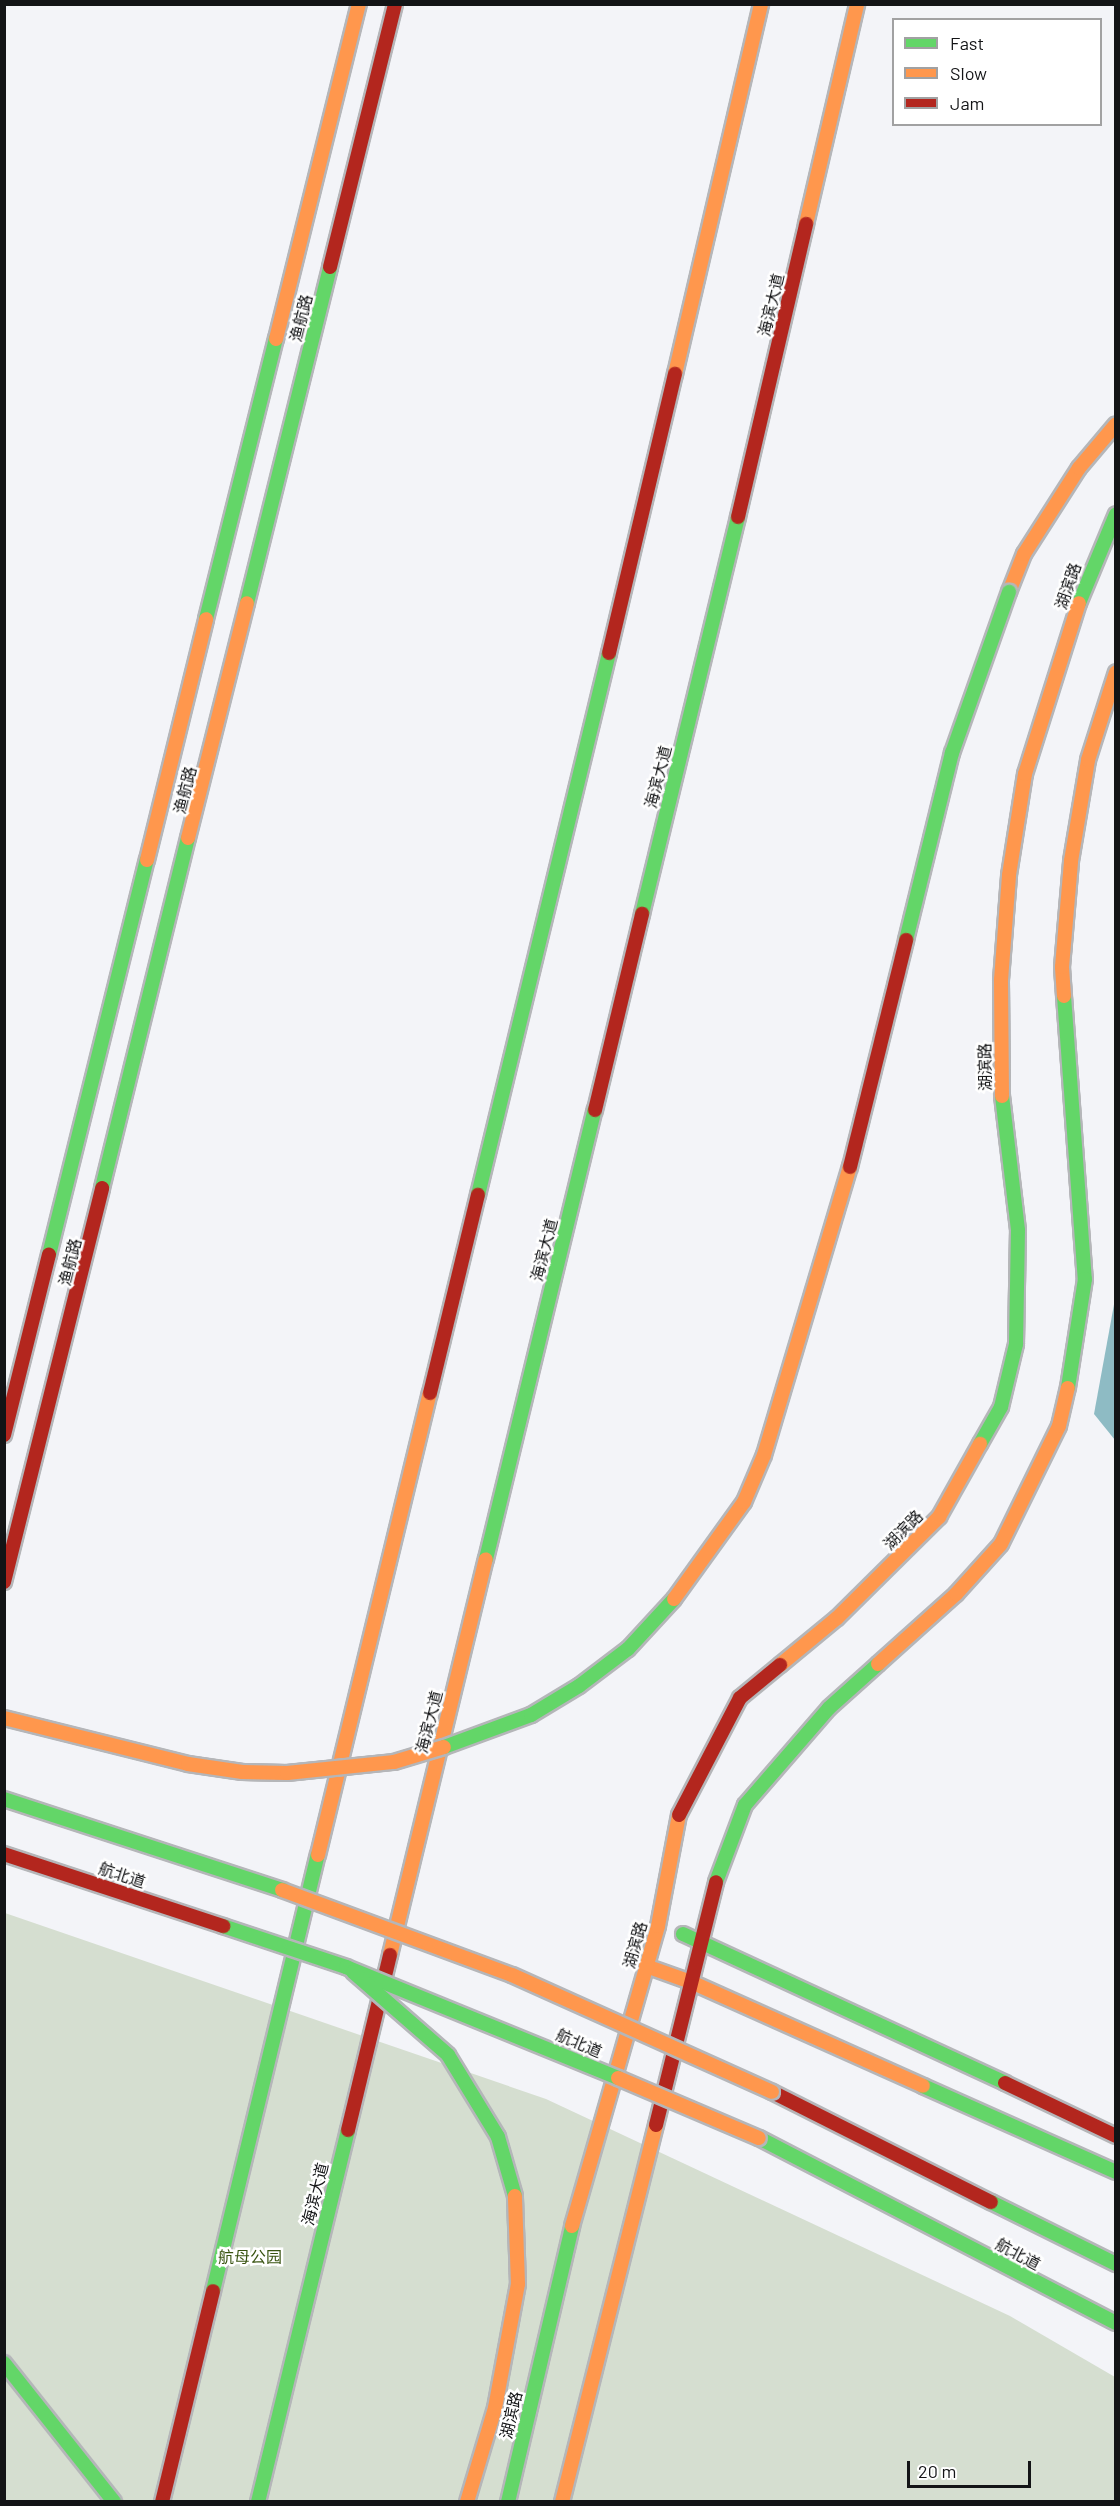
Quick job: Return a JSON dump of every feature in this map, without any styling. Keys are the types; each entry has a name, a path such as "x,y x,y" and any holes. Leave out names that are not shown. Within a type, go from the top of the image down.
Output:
{"main road":[{"name":"渔航路","path":"4,1435 359,4"},
{"name":"渔航路","path":"4,1582 395,4"},
{"path":"162,2502 657,454 761,4"},
{"name":"海滨大道","path":"258,2502 746,487 857,4"},
{"path":"4,1718 188,1764 242,1772 287,1773 394,1762 478,1737 531,1715 612,1662 661,1616 718,1542 744,1502 764,1455 844,1192 952,753 1009,592 1024,554 1079,468 1116,424"},
{"name":"湖滨路","path":"508,2502 582,2185 658,1926 680,1810 740,1698 837,1618 939,1517 1001,1407 1016,1344 1018,1230 1001,1090 1001,980 1009,875 1025,774 1052,681 1097,553 1116,514"},
{"path":"562,2502 719,1870 745,1805 829,1708 956,1594 1001,1544 1059,1426 1076,1350 1085,1279 1062,967 1071,861 1088,760 1116,672"},
{"name":"航北道","path":"4,1799 339,1909 512,1976 772,2092 1116,2264"},
{"name":"航北道","path":"4,1854 346,1967 470,2014 759,2138 1116,2324"},
{"path":"658,1926 703,1940 1116,2136"},
{"path":"646,1966 691,1982 1116,2172"},
{"path":"346,1967 448,2055 498,2138 513,2180 519,2228 513,2316 495,2408 467,2502"},
{"path":"4,2363 114,2502"}],"green space":[{"name":"航母公园","path":"5,1913 546,2099 1010,2316 1115,2377 1115,2501 5,2502"}],"water":[{"path":"1115,1299 1116,1440 1094,1414"}],"traffic: fast":[{"path":"247,603 330,267"},
{"path":"206,619 276,339"},
{"path":"1079,603 1116,514"},
{"path":"642,914 738,517"},
{"path":"906,940 952,753 1009,592"},
{"path":"478,1195 609,653"},
{"path":"102,1188 188,838"},
{"path":"49,1255 147,860"},
{"path":"1064,996 1085,1279 1068,1388"},
{"path":"980,1444 1001,1407 1016,1344 1018,1230 1002,1096"},
{"path":"486,1559 595,1110"},
{"path":"444,1747 531,1715 579,1686 628,1649 674,1599"},
{"path":"716,1882 745,1805 829,1708 878,1664"},
{"path":"4,1799 282,1890"},
{"path":"213,2291 318,1855"},
{"path":"223,1926 346,1967 618,2078"},
{"path":"683,1934 1005,2083"},
{"path":"353,1972 448,2055 498,2137 515,2196"},
{"path":"923,2086 1116,2172"},
{"path":"258,2502 348,2130"},
{"path":"759,2138 1116,2323"},
{"path":"991,2202 1116,2264"},
{"path":"508,2502 572,2226"},
{"path":"4,2363 114,2502"}],"traffic: slow":[{"path":"276,339 359,4"},
{"path":"675,374 761,4"},
{"path":"806,224 857,4"},
{"path":"1009,592 1024,554 1079,468 1116,424"},
{"path":"188,838 247,603"},
{"path":"1002,1096 1001,980 1009,875 1025,774 1079,603"},
{"path":"147,860 206,619"},
{"path":"1064,996 1062,967 1071,861 1088,760 1116,672"},
{"path":"674,1599 744,1502 764,1455 850,1167"},
{"path":"878,1664 956,1594 1001,1544 1059,1426 1068,1388"},
{"path":"318,1855 430,1393"},
{"path":"780,1665 837,1618 939,1517 980,1444"},
{"path":"390,1955 486,1559"},
{"path":"4,1718 188,1764 242,1772 287,1773 394,1762 444,1747"},
{"path":"572,2226 658,1926 679,1815"},
{"path":"282,1890 512,1975 772,2092"},
{"path":"646,1966 691,1982 923,2086"},
{"path":"618,2078 759,2138"},
{"path":"562,2502 656,2125"},
{"path":"467,2502 495,2408 518,2284 515,2196"}],"traffic: jam":[{"path":"330,267 395,4"},
{"path":"738,517 806,224"},
{"path":"609,653 675,374"},
{"path":"595,1110 642,914"},
{"path":"850,1167 906,940"},
{"path":"4,1582 102,1188"},
{"path":"430,1393 478,1195"},
{"path":"4,1435 49,1255"},
{"path":"679,1815 740,1698 780,1665"},
{"path":"4,1854 223,1926"},
{"path":"656,2125 716,1882"},
{"path":"348,2130 390,1955"},
{"path":"1005,2083 1116,2136"},
{"path":"772,2092 991,2202"},
{"path":"162,2502 213,2291"}]}
